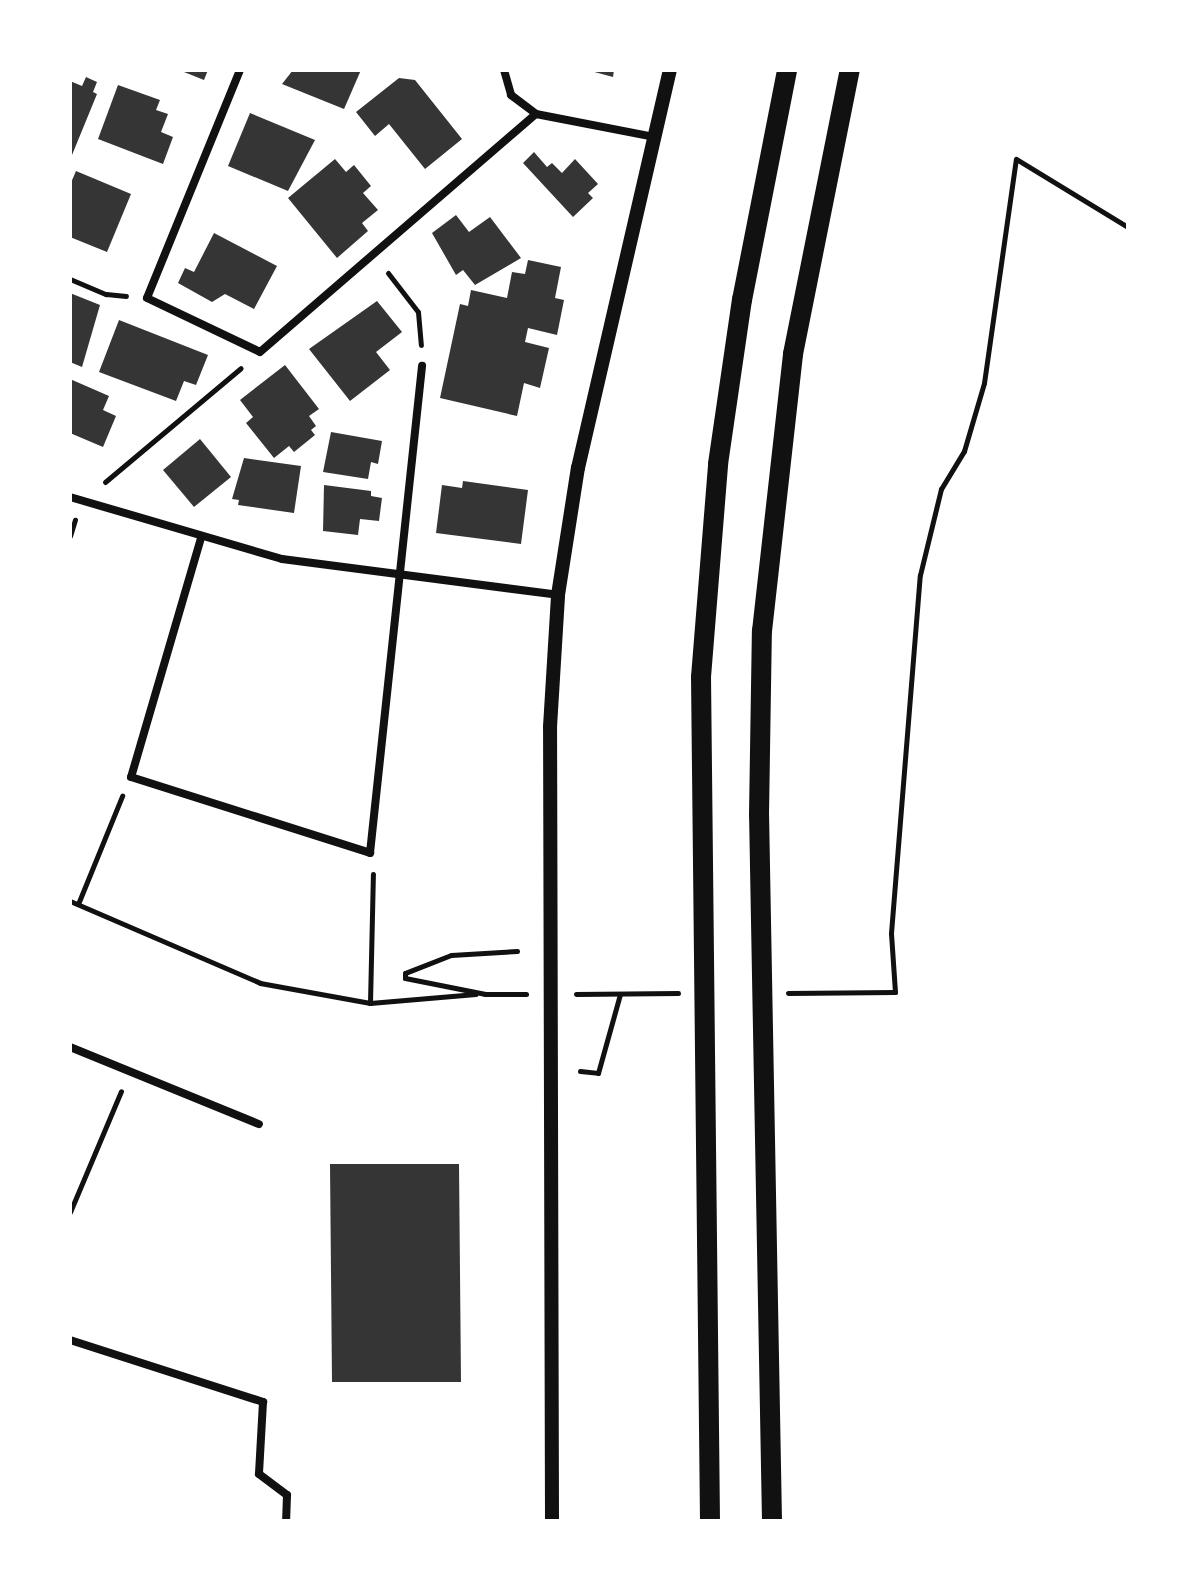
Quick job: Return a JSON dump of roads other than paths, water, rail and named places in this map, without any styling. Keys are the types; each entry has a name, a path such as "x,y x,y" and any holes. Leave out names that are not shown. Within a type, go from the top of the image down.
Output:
{"main road":[{"path":"710,1521 701,677 718,464 742,300 787,70"},
{"path":"772,1521 759,815 762,631 793,354 850,70"}],"street":[{"path":"240,70 147,298 260,352 375,257 536,114"},
{"path":"504,70 511,95 536,114 654,137"},
{"path":"552,1521 550,727 558,595 578,468 670,70"},
{"path":"201,538 131,777 370,853 402,578 422,366"},
{"path":"70,497 201,538 282,559 402,578 558,595"},
{"path":"70,1047 259,1124"},
{"path":"70,1340 263,1402 259,1474 287,1495 286,1521"}]}
